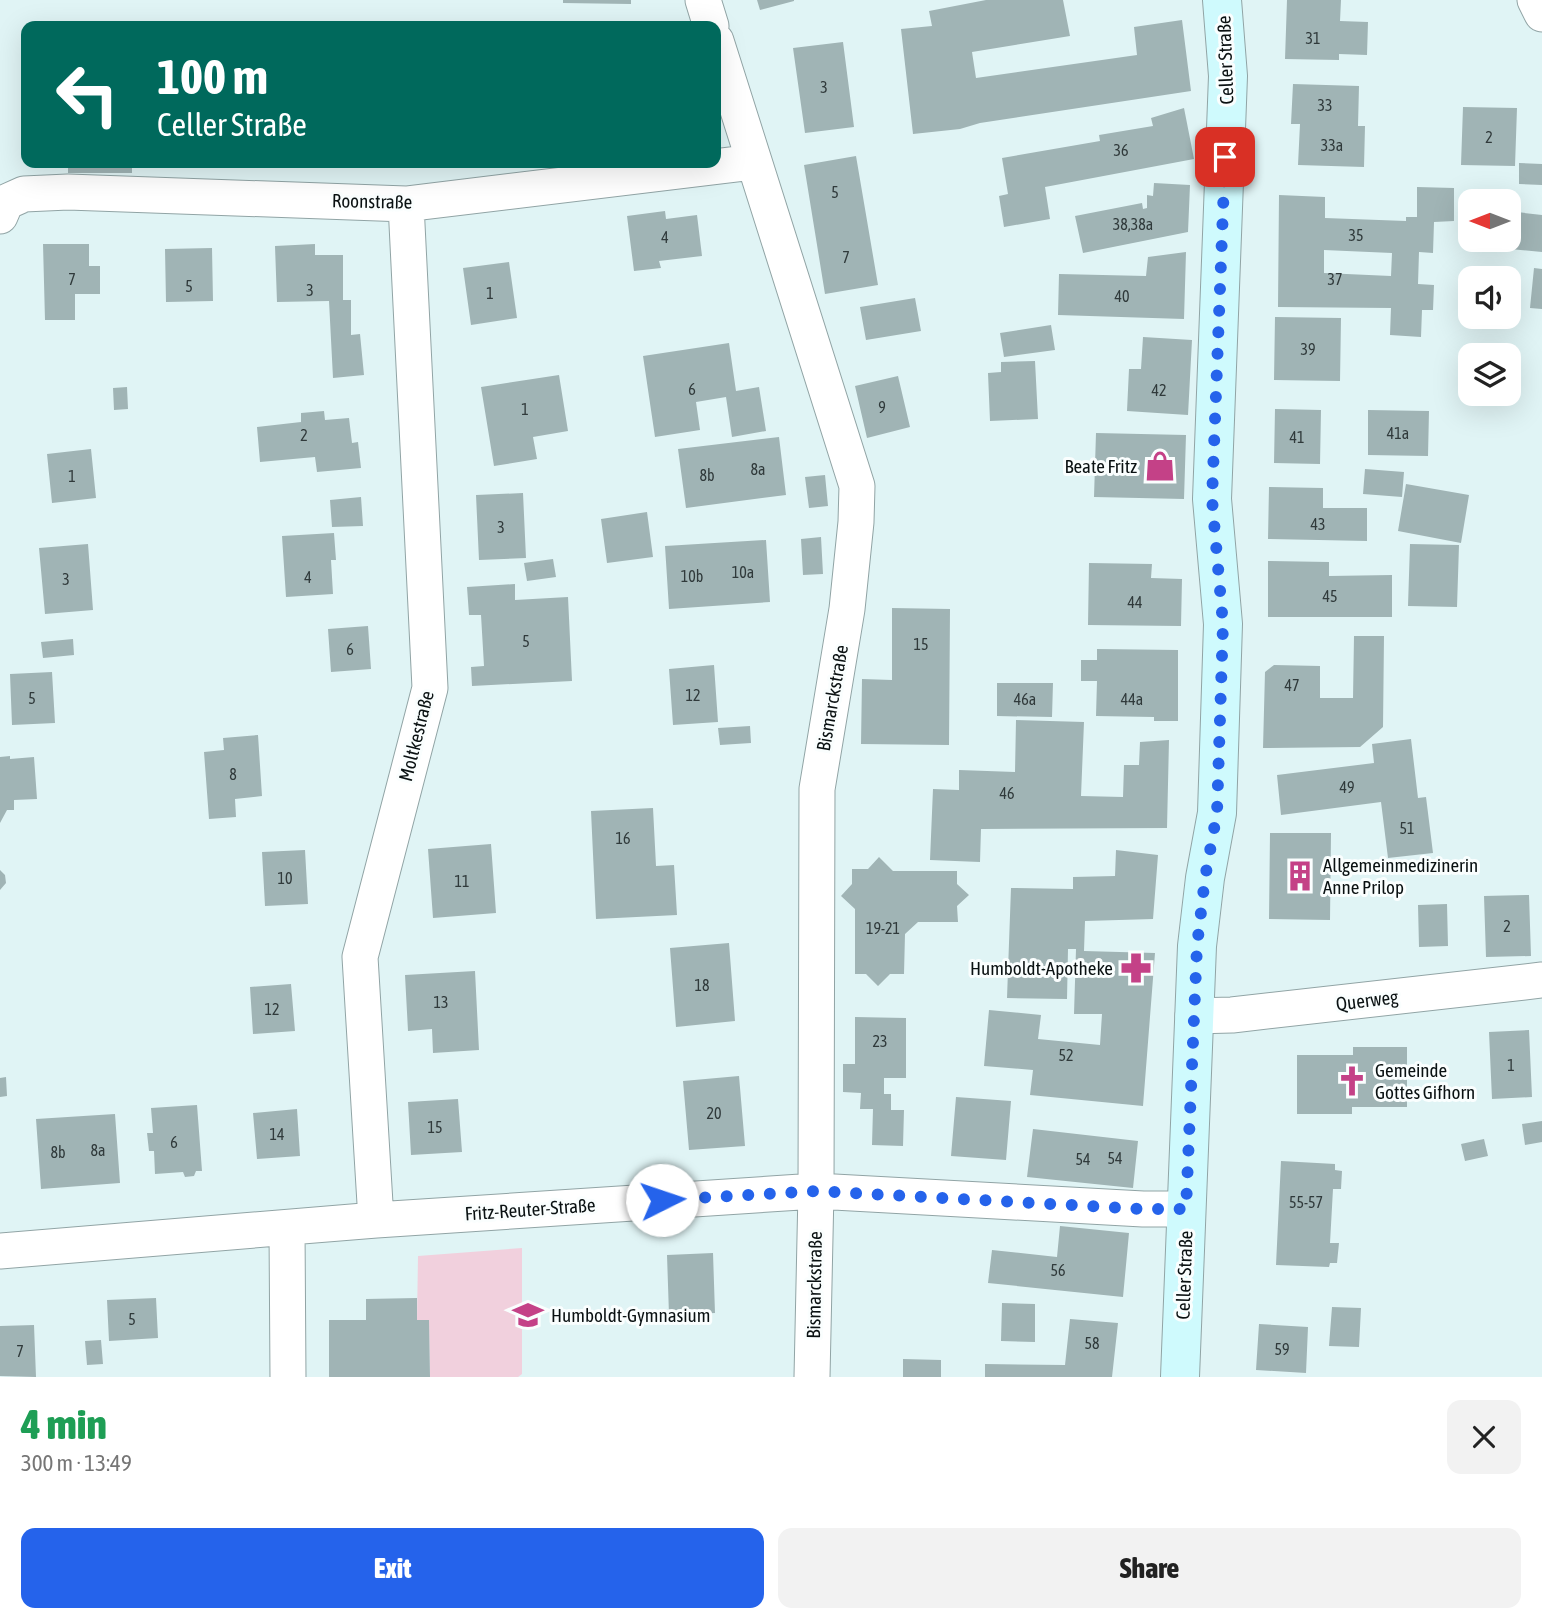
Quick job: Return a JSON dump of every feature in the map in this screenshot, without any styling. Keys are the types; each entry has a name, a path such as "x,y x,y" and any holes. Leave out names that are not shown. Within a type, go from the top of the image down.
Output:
{"street":[{"path":"703,0 709,21"},
{"name":"Celler Straße","path":"1180,1377 1193,1016 1201,913 1217,813 1223,624 1212,499 1228,76 1222,0"},
{"path":"1535,0 1542,14"},
{"name":"Bismarckstraße","path":"721,57 857,486 847,609 817,789 816,1191 812,1377"},
{"name":"Roonstraße","path":"721,166 754,162"},
{"name":"Roonstraße","path":"0,216 6,202 24,194 68,192 406,204 704,168"},
{"name":"Moltkestraße","path":"376,1220 360,957 430,688 406,204"},
{"name":"Querweg","path":"1193,1016 1232,1016 1542,980"},
{"name":"Fritz-Reuter-Straße","path":"0,1251 376,1220 816,1191 1186,1209"},
{"path":"287,1228 288,1377"}],"shaded area":[{"path":"522,1248 522,1374 518,1377 430,1377 429,1320 417,1320 418,1256"}],"building":[{"path":"563,0 631,0 631,4 563,3"},
{"path":"757,0 794,0 794,1 760,10"},
{"path":"986,0 1063,0 1070,36 972,52 976,78 1137,55 1134,27 1182,20 1191,91 980,123 960,129 913,134 901,29 932,26 929,11"},
{"path":"1287,0 1341,0 1340,21 1368,22 1367,55 1339,54 1339,60 1285,59"},
{"path":"843,42 854,127 805,133 793,48"},
{"path":"1293,84 1359,86 1358,126 1365,126 1364,167 1298,165 1300,124 1291,124"},
{"path":"1463,107 1517,108 1515,166 1461,165"},
{"path":"1184,108 1194,159 1045,187 1050,219 1004,227 999,196 1008,194 1002,158 1100,141 1099,135 1153,126 1151,118"},
{"path":"856,156 878,285 825,294 804,165"},
{"path":"1519,163 1542,164 1542,185 1519,184"},
{"path":"68,168 132,168 132,173 68,173"},
{"path":"1154,183 1190,185 1188,232 1083,253 1075,216 1142,203 1143,209 1147,208 1147,195 1153,196"},
{"path":"1417,187 1454,188 1454,221 1434,222 1433,253 1419,252 1418,284 1434,285 1433,310 1422,310 1421,337 1390,335 1391,308 1278,307 1279,195 1325,197 1325,218 1406,221 1406,217 1417,217","holes":["1324,250 1392,253 1391,276 1324,273"]},
{"path":"665,211 666,219 697,215 702,256 659,261 661,268 634,271 627,216"},
{"path":"1521,213 1542,215 1542,252 1521,250"},
{"path":"43,244 89,244 89,266 100,266 100,294 75,294 75,320 45,320"},
{"path":"315,244 315,255 343,255 343,300 351,300 351,335 360,334 364,375 333,378 329,301 277,302 275,246"},
{"path":"212,248 213,301 166,302 165,249"},
{"path":"1186,252 1184,319 1058,315 1059,274 1146,276 1148,257"},
{"path":"509,262 517,318 471,325 463,268"},
{"path":"1534,268 1542,269 1542,309 1530,308"},
{"path":"915,298 921,331 866,340 860,307"},
{"path":"1275,317 1341,318 1340,381 1274,380"},
{"path":"1051,325 1055,350 1004,357 1000,333"},
{"path":"1143,337 1192,340 1188,415 1127,411 1129,369 1141,369"},
{"path":"729,343 736,391 759,387 766,431 732,437 726,397 696,402 700,430 655,437 643,356"},
{"path":"1035,361 1038,419 990,421 988,373 1001,372 1001,362"},
{"path":"559,375 568,431 533,437 537,459 494,466 481,387"},
{"path":"898,376 910,427 867,438 855,386"},
{"path":"127,387 128,409 114,410 113,388"},
{"path":"1275,409 1321,410 1320,464 1274,463"},
{"path":"1368,410 1429,411 1428,456 1368,455"},
{"path":"324,411 325,420 349,418 352,443 358,442 361,468 317,472 315,457 260,462 257,427 301,422 301,413"},
{"path":"1096,433 1186,435 1184,499 1094,497"},
{"path":"779,437 786,495 686,508 678,449"},
{"path":"91,449 96,498 52,503 47,454"},
{"path":"1365,469 1404,472 1402,497 1363,494"},
{"path":"825,475 828,506 809,508 805,477"},
{"path":"1406,484 1469,495 1461,543 1398,531"},
{"path":"1269,487 1323,488 1323,508 1367,508 1367,541 1268,539"},
{"path":"523,493 526,558 479,560 476,495"},
{"path":"361,497 363,526 332,527 330,500"},
{"path":"647,512 653,557 607,563 601,519"},
{"path":"334,533 336,560 331,560 333,594 286,597 282,536"},
{"path":"821,537 823,574 803,575 801,539"},
{"path":"766,540 770,602 669,609 665,546"},
{"path":"88,544 93,610 45,614 39,548"},
{"path":"1410,544 1459,545 1457,607 1408,606"},
{"path":"553,559 556,577 527,581 524,563"},
{"path":"1268,561 1329,562 1329,576 1392,575 1392,617 1268,617"},
{"path":"1089,563 1152,564 1151,578 1182,579 1181,626 1088,625"},
{"path":"515,584 515,600 568,597 572,681 472,686 471,667 484,666 481,615 469,615 467,587"},
{"path":"892,608 950,609 949,745 861,744 862,679 892,680"},
{"path":"368,626 371,669 331,672 328,629"},
{"path":"1354,636 1384,636 1383,727 1360,747 1263,748 1265,672 1274,665 1320,666 1320,698 1353,698"},
{"path":"73,639 74,655 43,658 41,642"},
{"path":"1097,649 1178,650 1178,721 1154,721 1154,717 1096,716 1097,681 1081,681 1081,660 1097,660"},
{"path":"714,665 718,722 673,725 669,669"},
{"path":"52,672 55,723 12,725 10,674"},
{"path":"997,683 1053,683 1052,717 997,716"},
{"path":"1016,720 1084,722 1081,796 1123,797 1124,765 1139,765 1140,742 1169,740 1167,828 981,829 980,862 930,860 933,789 959,790 959,770 1015,772"},
{"path":"750,726 751,743 720,745 718,728"},
{"path":"258,735 262,796 235,799 236,817 209,819 204,752 224,750 223,738"},
{"path":"1411,739 1418,798 1426,797 1433,853 1388,858 1381,802 1281,815 1277,775 1374,763 1372,744"},
{"path":"10,756 10,759 34,757 37,799 14,800 14,810 7,810 0,823 0,757"},
{"path":"653,808 656,866 674,865 677,915 596,919 591,811"},
{"name":"Allgemeinmedizinerin Anne Prilop","path":"1270,833 1331,833 1330,920 1269,919"},
{"path":"491,844 496,913 433,918 428,849"},
{"path":"305,850 308,904 265,906 262,852"},
{"path":"1116,850 1158,855 1153,919 1085,921 1084,951 1155,953 1143,1106 1030,1095 1033,1070 984,1066 989,1010 1041,1015 1038,1039 1100,1045 1102,1014 1074,1014 1076,949 1068,949 1067,999 1007,998 1011,888 1073,889 1073,877 1115,876"},
{"path":"879,857 893,871 957,871 957,884 969,895 957,906 958,922 918,922 905,934 904,974 890,974 878,986 866,974 855,974 855,909 841,896 852,884 852,869 868,869"},
{"path":"0,870 5,875 6,883 0,890"},
{"path":"1529,895 1531,956 1486,957 1484,896"},
{"path":"1447,904 1448,946 1419,947 1418,905"},
{"path":"729,943 735,1021 676,1027 670,948"},
{"path":"475,971 479,1050 433,1053 432,1029 408,1031 405,975"},
{"path":"291,984 295,1031 253,1034 250,987"},
{"path":"855,1017 906,1018 906,1078 884,1078 884,1094 891,1094 891,1110 904,1110 903,1146 872,1145 873,1109 860,1109 861,1093 843,1092 843,1064 855,1064"},
{"path":"1529,1030 1532,1097 1492,1099 1489,1032"},
{"name":"Gemeinde Gottes Gifhorn","path":"1353,1047 1407,1047 1407,1107 1352,1107 1352,1114 1297,1114 1297,1055 1353,1055"},
{"path":"739,1076 745,1146 689,1150 683,1081"},
{"path":"6,1077 7,1096 0,1097 0,1078"},
{"path":"956,1097 1011,1101 1006,1160 951,1156"},
{"path":"458,1099 462,1152 411,1155 408,1102"},
{"path":"197,1105 202,1171 185,1177 183,1172 155,1174 154,1151 149,1151 147,1133 153,1133 151,1108"},
{"path":"297,1109 300,1156 257,1159 253,1113"},
{"path":"115,1114 120,1183 41,1189 36,1119"},
{"path":"1542,1121 1542,1142 1525,1145 1522,1124"},
{"path":"1033,1129 1138,1141 1133,1188 1027,1177"},
{"path":"1484,1139 1488,1156 1465,1161 1461,1144"},
{"path":"1281,1161 1335,1164 1335,1170 1342,1171 1341,1189 1333,1189 1330,1243 1339,1243 1337,1263 1330,1263 1329,1267 1276,1265"},
{"path":"1060,1226 1129,1233 1123,1297 988,1283 992,1250 1057,1257"},
{"path":"713,1253 715,1313 669,1315 667,1255"},
{"path":"156,1298 158,1338 109,1341 107,1300"},
{"path":"417,1298 417,1320 429,1320 430,1377 329,1377 329,1320 366,1320 366,1299"},
{"path":"1002,1303 1035,1304 1035,1342 1001,1341"},
{"path":"1332,1307 1361,1308 1359,1347 1329,1346"},
{"path":"1070,1319 1118,1323 1112,1377 985,1377 985,1364 1065,1365"},
{"path":"1259,1324 1308,1327 1306,1373 1256,1370"},
{"path":"34,1325 36,1377 0,1376 0,1326"},
{"path":"101,1340 103,1364 87,1365 85,1341"},
{"path":"903,1359 941,1360 941,1377 903,1377"}],"place":[{"name":"Beate Fritz","path":"1160,466"},
{"name":"Allgemeinmedizinerin Anne Prilop","path":"1300,876"},
{"name":"Humboldt-Apotheke","path":"1136,968"},
{"name":"Gemeinde Gottes Gifhorn","path":"1352,1081"},
{"name":"Humboldt-Gymnasium","path":"528,1315"}],"route":[{"path":"662,1200 816,1191 1186,1209 1197,946 1205,878 1217,813 1223,624 1212,499 1225,157"}]}
